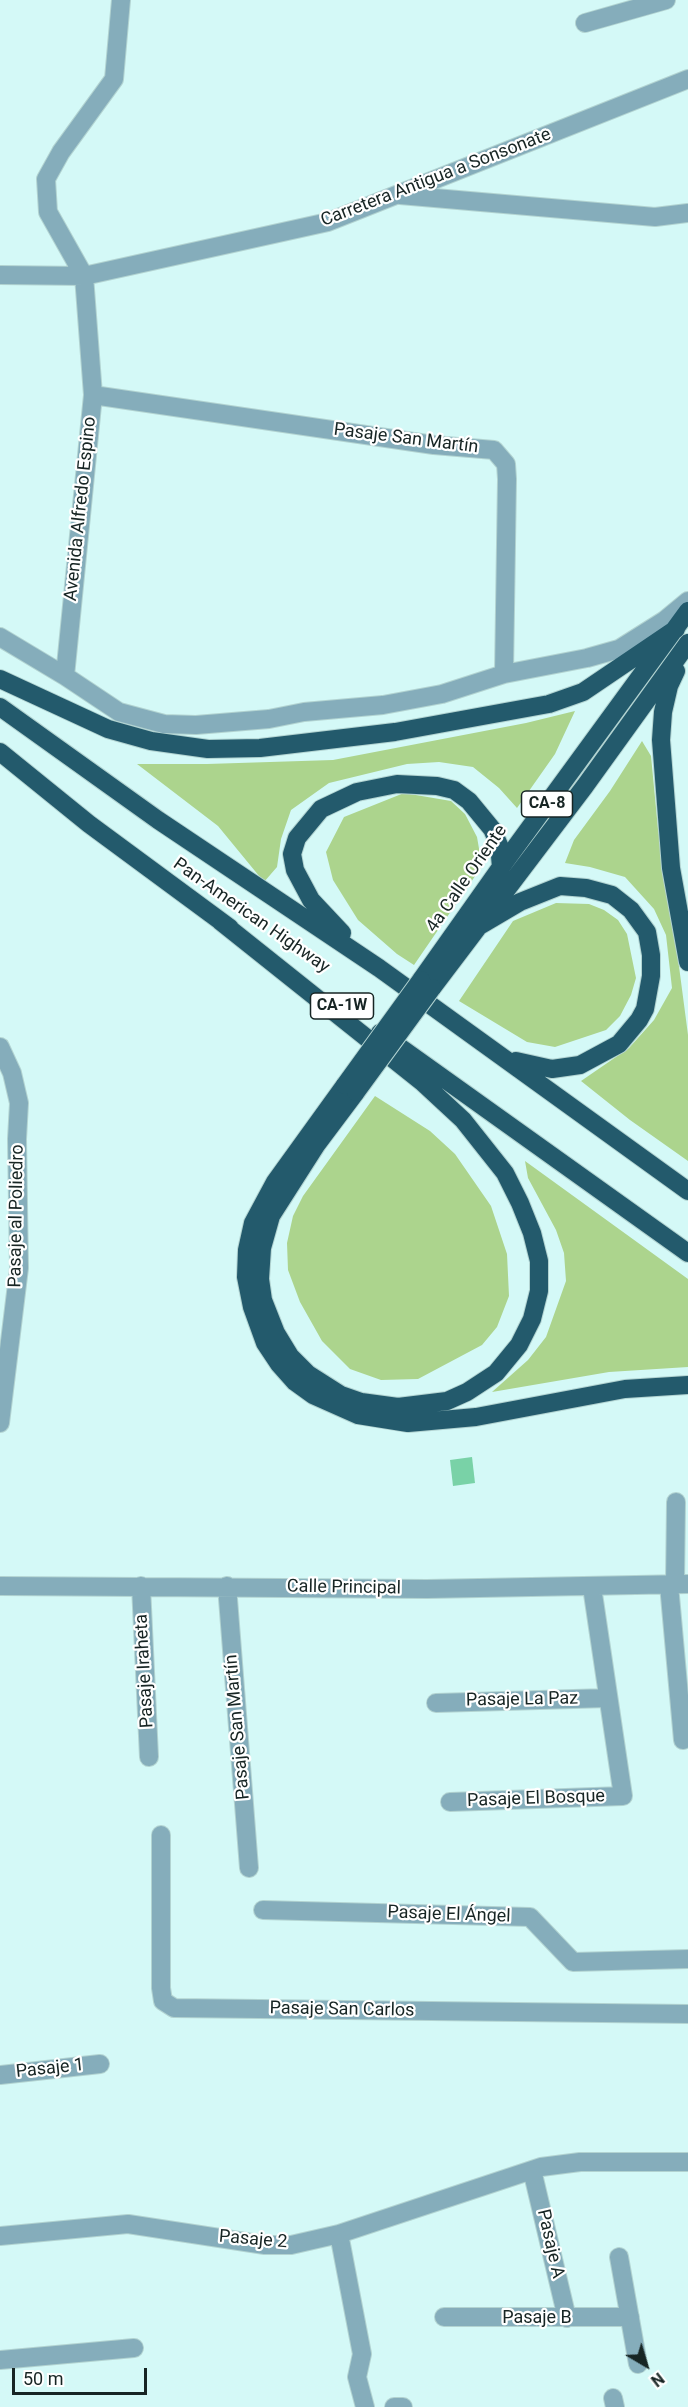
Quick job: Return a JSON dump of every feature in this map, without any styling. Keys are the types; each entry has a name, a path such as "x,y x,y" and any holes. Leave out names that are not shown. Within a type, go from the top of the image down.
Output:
{"highway":[{"name":"4a Calle Oriente","path":"427,984 481,925 684,639 688,611"},
{"name":"4a Calle Oriente","path":"351,1089 427,984 501,867 684,639"},
{"path":"0,679 108,729 151,741 208,749 251,748 395,732 549,704 583,692 684,639"},
{"path":"684,639 663,712 661,740 671,868 688,962"},
{"name":"Pan-American Highway","path":"0,707 158,820 379,968 688,1191"},
{"name":"Pan-American Highway","path":"0,752 89,824 220,921 688,1253"},
{"path":"379,968 311,900 295,870 292,854 297,838 321,809 357,792 397,784 437,786 454,790 469,801 492,829 498,845 501,867"},
{"path":"446,1016 513,1061 552,1069 580,1065 619,1044 645,1009 651,976 651,955 647,932 631,910 612,896 586,888 560,886 520,902 481,925"},
{"path":"220,921 422,1082 463,1120 505,1173 520,1203 532,1233 539,1261 539,1291 532,1319 519,1345 496,1373 467,1392 447,1401 411,1407 388,1407 351,1399 328,1388 308,1374 290,1356 276,1333 263,1299 260,1279 262,1248 271,1216 351,1089"},
{"path":"351,1089 275,1182 253,1223 247,1250 246,1277 252,1307 265,1343 295,1382 313,1395 358,1415 408,1423 476,1417 625,1389 688,1385"}],"street":[{"path":"84,276 48,212 46,179 61,152 114,79 121,0"},
{"path":"585,23 666,0"},
{"name":"Carretera Antigua a Sonsonate","path":"0,275 84,276 328,222 688,79"},
{"path":"397,195 655,218 688,213"},
{"name":"Avenida Alfredo Espino","path":"64,676 93,395 84,276"},
{"name":"Pasaje San Martín","path":"93,395 434,445 494,450 506,464 507,478 504,674"},
{"path":"0,637 119,712 164,724 231,723 304,712 383,705 442,694 504,674 587,658 619,649 665,620 688,601"},
{"name":"Pasaje al Poliedro","path":"0,1047 12,1073 19,1103 9,1139 20,1268 0,1423"},
{"path":"676,1502 677,1584 684,1712 683,1740"},
{"name":"Calle Principal","path":"0,1586 426,1589 677,1584"},
{"name":"Pasaje Iraheta","path":"141,1586 149,1757"},
{"name":"Pasaje San Martín","path":"227,1586 249,1868"},
{"path":"592,1587 608,1698"},
{"name":"Pasaje La Paz","path":"436,1702 608,1698"},
{"name":"Pasaje El Bosque","path":"450,1802 622,1796 608,1698"},
{"name":"Pasaje San Carlos","path":"161,1835 161,1988 163,2001 174,2008 688,2014"},
{"name":"Pasaje El Ángel","path":"263,1910 530,1917 573,1962 688,1959"},
{"name":"Pasaje 1","path":"0,2075 100,2064"},
{"name":"Pasaje 2","path":"0,2236 128,2224 265,2245 291,2245 339,2234 532,2170 580,2162 688,2162"},
{"name":"Pasaje A","path":"532,2170 567,2318"},
{"path":"339,2234 362,2354 357,2377 365,2407"},
{"path":"619,2257 638,2364"},
{"name":"Pasaje B","path":"444,2318 630,2318"},
{"path":"0,2361 134,2348"},
{"path":"394,2407 403,2407"}],"green space":[{"path":"575,711 555,754 517,808 499,788 473,767 439,762 407,764 329,783 291,810 281,839 277,867 264,882 218,826 137,764 333,760 526,723"},
{"path":"642,741 651,756 658,829 688,1035 688,1161 630,1120 581,1081 629,1048 654,1020 672,988 666,935 654,909 625,877 565,863 574,840 610,791"},
{"path":"404,793 451,801 465,814 477,837 482,866 414,965 397,954 358,920 333,880 326,852 344,817"},
{"path":"556,903 589,904 604,910 618,920 627,934 636,978 631,995 620,1016 606,1030 555,1047 527,1042 459,1001 513,921"},
{"path":"375,1096 430,1131 455,1154 491,1206 507,1254 509,1296 497,1327 482,1345 418,1379 381,1380 350,1369 322,1341 300,1302 288,1270 287,1243 293,1216 303,1196"},
{"path":"525,1161 688,1279 688,1367 609,1372 492,1392 528,1360 546,1337 566,1281 564,1253 556,1230 528,1178"}],"building":[{"path":"472,1457 475,1483 453,1486 450,1460"}]}
